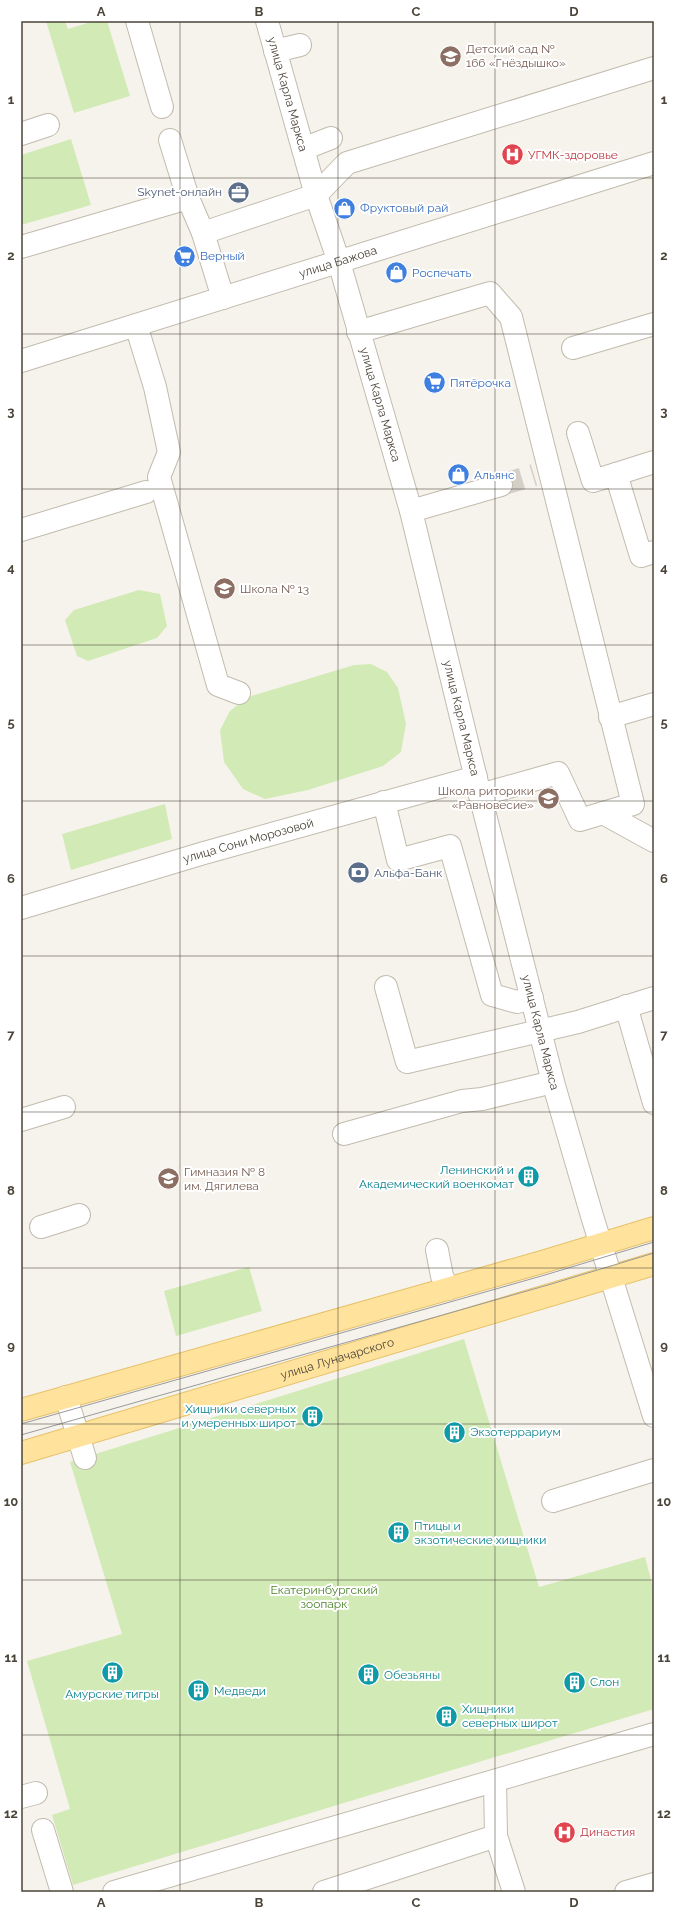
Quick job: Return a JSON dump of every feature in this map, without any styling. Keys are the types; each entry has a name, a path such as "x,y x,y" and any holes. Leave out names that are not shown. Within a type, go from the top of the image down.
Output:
{"main road":[{"path":"21,1410 601,1245 654,1228"},
{"name":"улица Луначарского","path":"21,1453 654,1264"}],"street":[{"path":"137,21 162,107"},
{"name":"улица Карла Маркса","path":"267,21 316,195 339,262 411,511 478,786 553,1082 601,1245 654,1416"},
{"path":"275,51 300,44"},
{"path":"203,233 316,195 347,163 654,68"},
{"path":"21,134 48,125"},
{"path":"303,148 331,138"},
{"path":"170,140 188,198 203,233 223,298"},
{"name":"улица Бажова","path":"21,361 654,163"},
{"path":"21,247 188,198"},
{"path":"358,332 490,293 511,317 542,473 633,804 604,813"},
{"path":"573,348 654,324"},
{"path":"136,325 155,387 169,452 159,477 218,685 239,693"},
{"path":"578,433 593,481 654,462"},
{"path":"616,474 641,556 654,552"},
{"path":"411,511 501,485"},
{"path":"21,530 146,492"},
{"path":"610,717 654,704"},
{"name":"улица Сони Морозовой","path":"21,908 384,802 478,786 558,773 580,820 604,813"},
{"path":"384,802 398,860 450,846 492,995 517,1002 532,998"},
{"path":"604,813 654,840"},
{"path":"386,987 407,1062 578,1022 654,998"},
{"path":"626,1006 654,1103"},
{"path":"344,1134 462,1101 482,1099 553,1082"},
{"path":"21,1120 64,1107"},
{"path":"41,1227 79,1215"},
{"path":"437,1250 442,1276 448,1288"},
{"path":"66,1397 85,1458"},
{"path":"553,1501 654,1470"},
{"path":"114,1892 151,1887 495,1781 654,1734"},
{"path":"495,1781 496,1836 514,1892"},
{"path":"43,1830 62,1892"},
{"path":"324,1892 496,1836"},
{"path":"626,1892 654,1884"}],"green space":[{"path":"46,21 65,21 68,29 94,21 107,21 130,96 74,113"},
{"path":"71,139 91,205 21,225 21,155"},
{"path":"139,590 160,594 167,626 157,638 88,661 77,656 65,620 74,610"},
{"path":"371,664 387,672 398,688 406,724 401,752 383,766 308,790 265,799 243,789 224,762 220,730 230,711 248,697 354,665"},
{"path":"165,804 172,839 71,870 62,834"},
{"path":"249,1267 262,1311 176,1336 164,1291"},
{"name":"Екатеринбургский зоопарк","path":"464,1339 539,1587 645,1557 654,1591 654,1709 73,1885 52,1815 70,1809 27,1661 122,1634 70,1462"}],"tunnel":[{"path":"501,485 534,475"}],"tram line":[{"path":"21,1424 545,1275 654,1242"},
{"path":"21,1435 548,1285 654,1253"}],"place":[{"name":"Детский сад № 166 «Гнёздышко»","path":"450,56"},
{"name":"УГМК-здоровье","path":"512,155"},
{"name":"Skynet-онлайн","path":"238,192"},
{"name":"Фруктовый рай","path":"345,208"},
{"name":"Верный","path":"184,256"},
{"name":"Роспечать","path":"396,273"},
{"name":"Пятёрочка","path":"435,383"},
{"name":"Альянс","path":"458,475"},
{"name":"Школа № 13","path":"224,589"},
{"name":"Школа риторики «Равновесие»","path":"549,798"},
{"name":"Альфа-Банк","path":"358,873"},
{"name":"Ленинский и Академический военкомат","path":"529,1177"},
{"name":"Гимназия № 8 им. Дягилева","path":"168,1179"},
{"name":"Хищники северных и умеренных широт","path":"312,1416"},
{"name":"Экзотеррариум","path":"455,1432"},
{"name":"Птицы и экзотические хищники","path":"398,1533"},
{"name":"Амурские тигры","path":"112,1673"},
{"name":"Обезьяны","path":"368,1675"},
{"name":"Слон","path":"574,1682"},
{"name":"Медведи","path":"198,1691"},
{"name":"Хищники северных широт","path":"447,1716"},
{"name":"Династия","path":"564,1832"}]}
